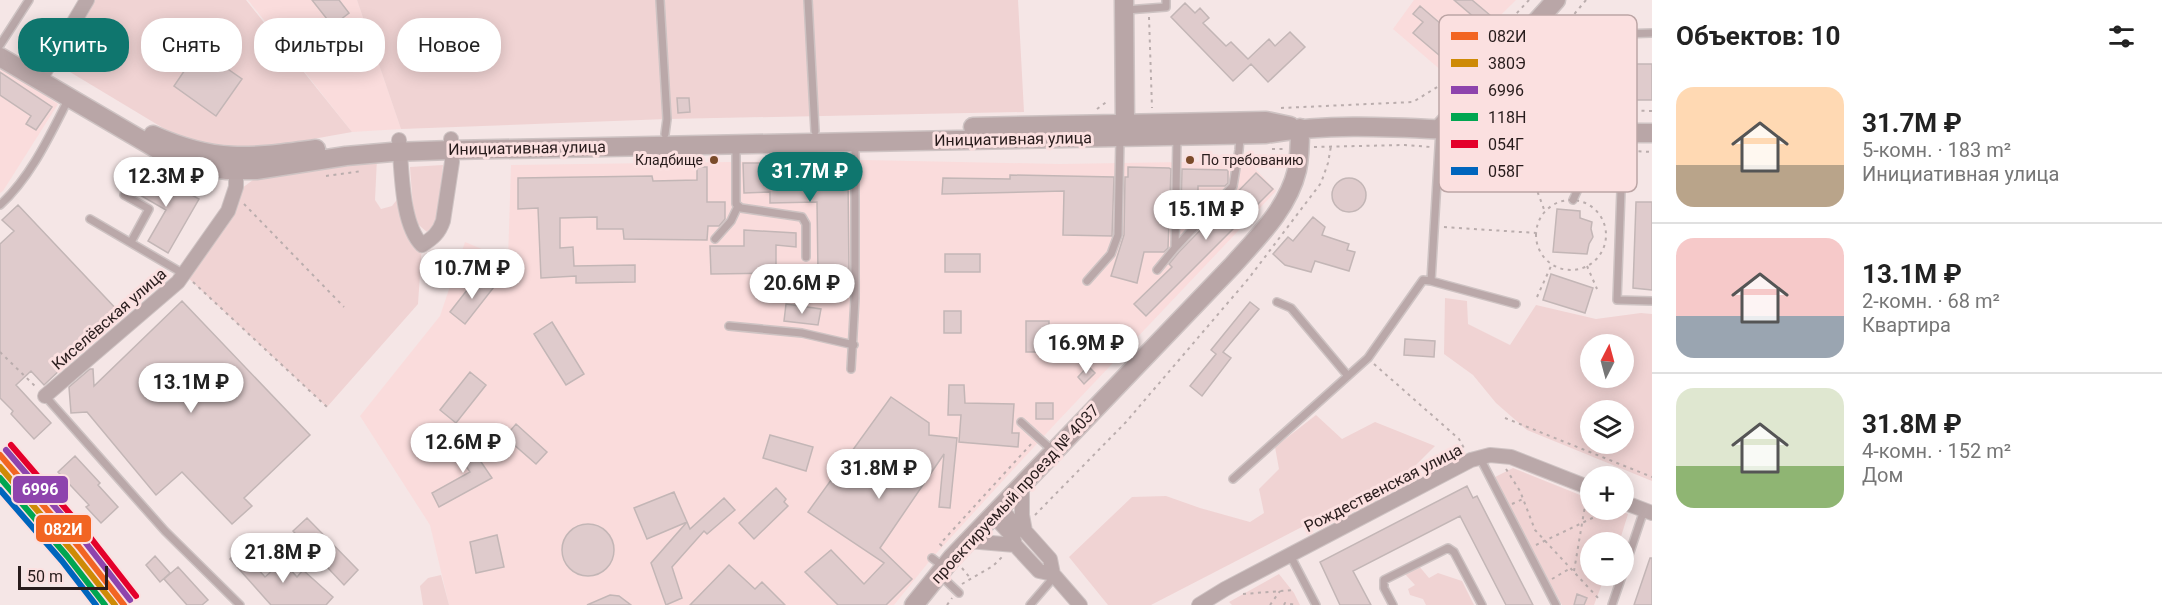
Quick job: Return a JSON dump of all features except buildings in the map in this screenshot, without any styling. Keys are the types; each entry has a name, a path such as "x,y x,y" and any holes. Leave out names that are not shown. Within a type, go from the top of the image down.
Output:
{"main road":[{"path":"1542,15 1556,0"},
{"path":"1120,118 1124,5"},
{"name":"Инициативная улица","path":"0,46 152,135 179,147 228,157 255,157 344,145 400,146 1120,118 1266,121 1300,128"},
{"name":"Инициативная улица","path":"0,57 174,159 199,166 256,170 400,146"},
{"name":"Инициативная улица","path":"451,144 855,142 1120,118 1177,136 1266,134 1300,128 1439,128"},
{"name":"проектируемый проезд № 4037","path":"914,605 938,566 968,541 1233,265 1271,222 1292,184 1297,168 1300,128"},
{"name":"Инициативная улица","path":"1637,133 1652,133"}],"street":[{"path":"44,73 87,0"},
{"path":"400,146 409,224 415,238 422,245 434,238 443,221 451,144"},
{"name":"Киселёвская улица","path":"45,396 178,282 228,211 234,194 237,170"},
{"name":"Рождественская улица","path":"1206,603 1290,555 1475,459 1494,454 1511,457 1580,488"},
{"path":"1023,484 1022,515 1026,527 1050,560 1054,575 1080,605"},
{"path":"1634,506 1648,512"},
{"path":"996,512 1017,527 1026,527"},
{"path":"996,512 1013,537 1012,548"},
{"path":"968,541 1012,548 1039,571 1054,575"}],"lane":[{"path":"0,46 28,0"},
{"path":"660,0 667,119 665,134"},
{"path":"808,0 815,131"},
{"path":"1124,5 1149,10 1167,7 1166,0"},
{"path":"1637,33 1652,33"},
{"path":"0,205 10,196 36,159 69,98"},
{"path":"1087,281 1111,254 1118,235 1120,118"},
{"path":"1157,270 1233,186 1240,135"},
{"path":"1175,248 1177,136"},
{"path":"851,369 854,345 855,142"},
{"path":"736,144 736,204 741,208 802,217 806,224 806,257"},
{"path":"1431,281 1439,148"},
{"path":"1573,200 1577,192"},
{"path":"1621,192 1617,300 1652,302"},
{"path":"124,195 149,209 131,242"},
{"path":"715,239 731,221 738,206"},
{"path":"90,219 184,274"},
{"path":"1233,479 1368,358 1423,280 1516,304"},
{"path":"1277,302 1291,308 1348,376"},
{"path":"729,326 802,333 854,345"},
{"path":"45,396 165,531 240,605"},
{"path":"1021,422 1054,452"},
{"path":"1475,459 1556,605"},
{"path":"1634,547 1648,512"},
{"path":"1393,605 1384,588 1384,580 1448,548 1454,552 1482,605"},
{"path":"1290,555 1316,605"},
{"path":"938,566 958,592"},
{"path":"1030,605 1054,575"},
{"path":"1612,605 1619,586"}],"path":[{"path":"1515,15 1529,0"},
{"path":"1573,15 1586,0"},
{"path":"1149,10 1152,110"},
{"path":"1276,108 1413,102 1439,86"},
{"path":"1637,111 1652,111"},
{"path":"1120,118 1092,112 1120,118"},
{"path":"1026,527 1126,422 1249,278 1321,183 1332,146 1405,145 1439,148"},
{"path":"1637,152 1652,152"},
{"path":"1538,192 1545,212"},
{"path":"234,194 345,307"},
{"path":"1573,200 1580,201 1594,209 1599,215 1605,229 1605,244 1602,252 1587,266 1569,270 1552,264 1539,249 1536,233 1540,218 1545,212 1557,203 1573,200"},
{"path":"1435,226 1536,233"},
{"path":"1537,297 1552,264"},
{"path":"1587,266 1597,289"},
{"path":"184,274 327,407"},
{"path":"0,352 45,396"},
{"path":"1368,358 1459,439 1475,459"},
{"path":"1505,418 1652,477"},
{"path":"940,544 1038,437"},
{"path":"1506,468 1523,499 1535,530 1599,599"},
{"path":"1509,506 1523,499"},
{"path":"1574,572 1583,520"},
{"path":"1531,547 1588,520"},
{"path":"947,605 963,584 993,566 1012,548"},
{"path":"1550,581 1571,568"},
{"path":"1234,594 1294,590"},
{"path":"1270,605 1280,591"},
{"path":"1284,605 1296,605"}],"shaded area":[{"path":"95,0 246,0 260,18 254,18 254,72 304,72 352,132 251,150 226,149 178,137 70,72 129,72 129,18 84,18"},
{"path":"248,0 357,0 363,18 262,18"},
{"path":"357,0 1018,0 1024,112 667,119 401,129 382,72 385,72 385,18 363,18"},
{"path":"1414,0 1516,0 1501,15 1439,15 1439,69 1393,29"},
{"path":"0,66 58,104 0,193"},
{"path":"305,72 382,72 401,129 352,132"},
{"path":"377,158 375,200 381,209 392,206 400,196 422,245 418,304 327,407 184,274 234,194 261,174"},
{"path":"864,160 1059,164 1248,161 1276,191 1056,423 932,558 894,605 449,605 430,525 360,416 440,316 465,242 508,260 511,165"},
{"path":"443,165 437,223 427,232 414,221 410,167"},
{"path":"1445,298 1467,301 1468,324 1510,345 1536,305 1596,319 1641,313 1652,314 1652,481 1634,474 1634,466 1615,466 1586,454 1634,454 1634,400 1580,400 1580,452 1527,430 1496,403 1473,375 1444,354"},
{"path":"1316,415 1342,439 1375,422 1435,446 1410,471 1151,605 1108,605 1069,557 1132,497 1166,496 1250,522 1264,513 1259,489 1279,469 1275,447"},
{"path":"1513,468 1580,495 1580,520 1626,520 1622,532 1580,532 1580,586 1601,586 1594,605 1562,605 1493,478"},
{"path":"1419,566 1429,578 1438,573 1462,581 1474,605 1426,605 1423,599 1410,595 1408,589 1415,585 1405,574"},
{"path":"1279,574 1300,605 1232,605 1229,602"},
{"path":"441,575 449,605 423,605 420,586 428,578"}],"transit line":[{"name":"054Г","path":"11,445 90,537 136,596"},
{"name":"6996","path":"6,450 85,542 130,600"},
{"name":"082И","path":"0,455 79,547 124,605"},
{"name":"380Э","path":"0,467 115,605"},
{"name":"118Н","path":"0,478 67,556 105,605"},
{"name":"058Г","path":"0,490 62,561 96,605"}],"place":[{"name":"Кладбище","path":"714,160"},
{"name":"По требованию","path":"1190,160"}]}
